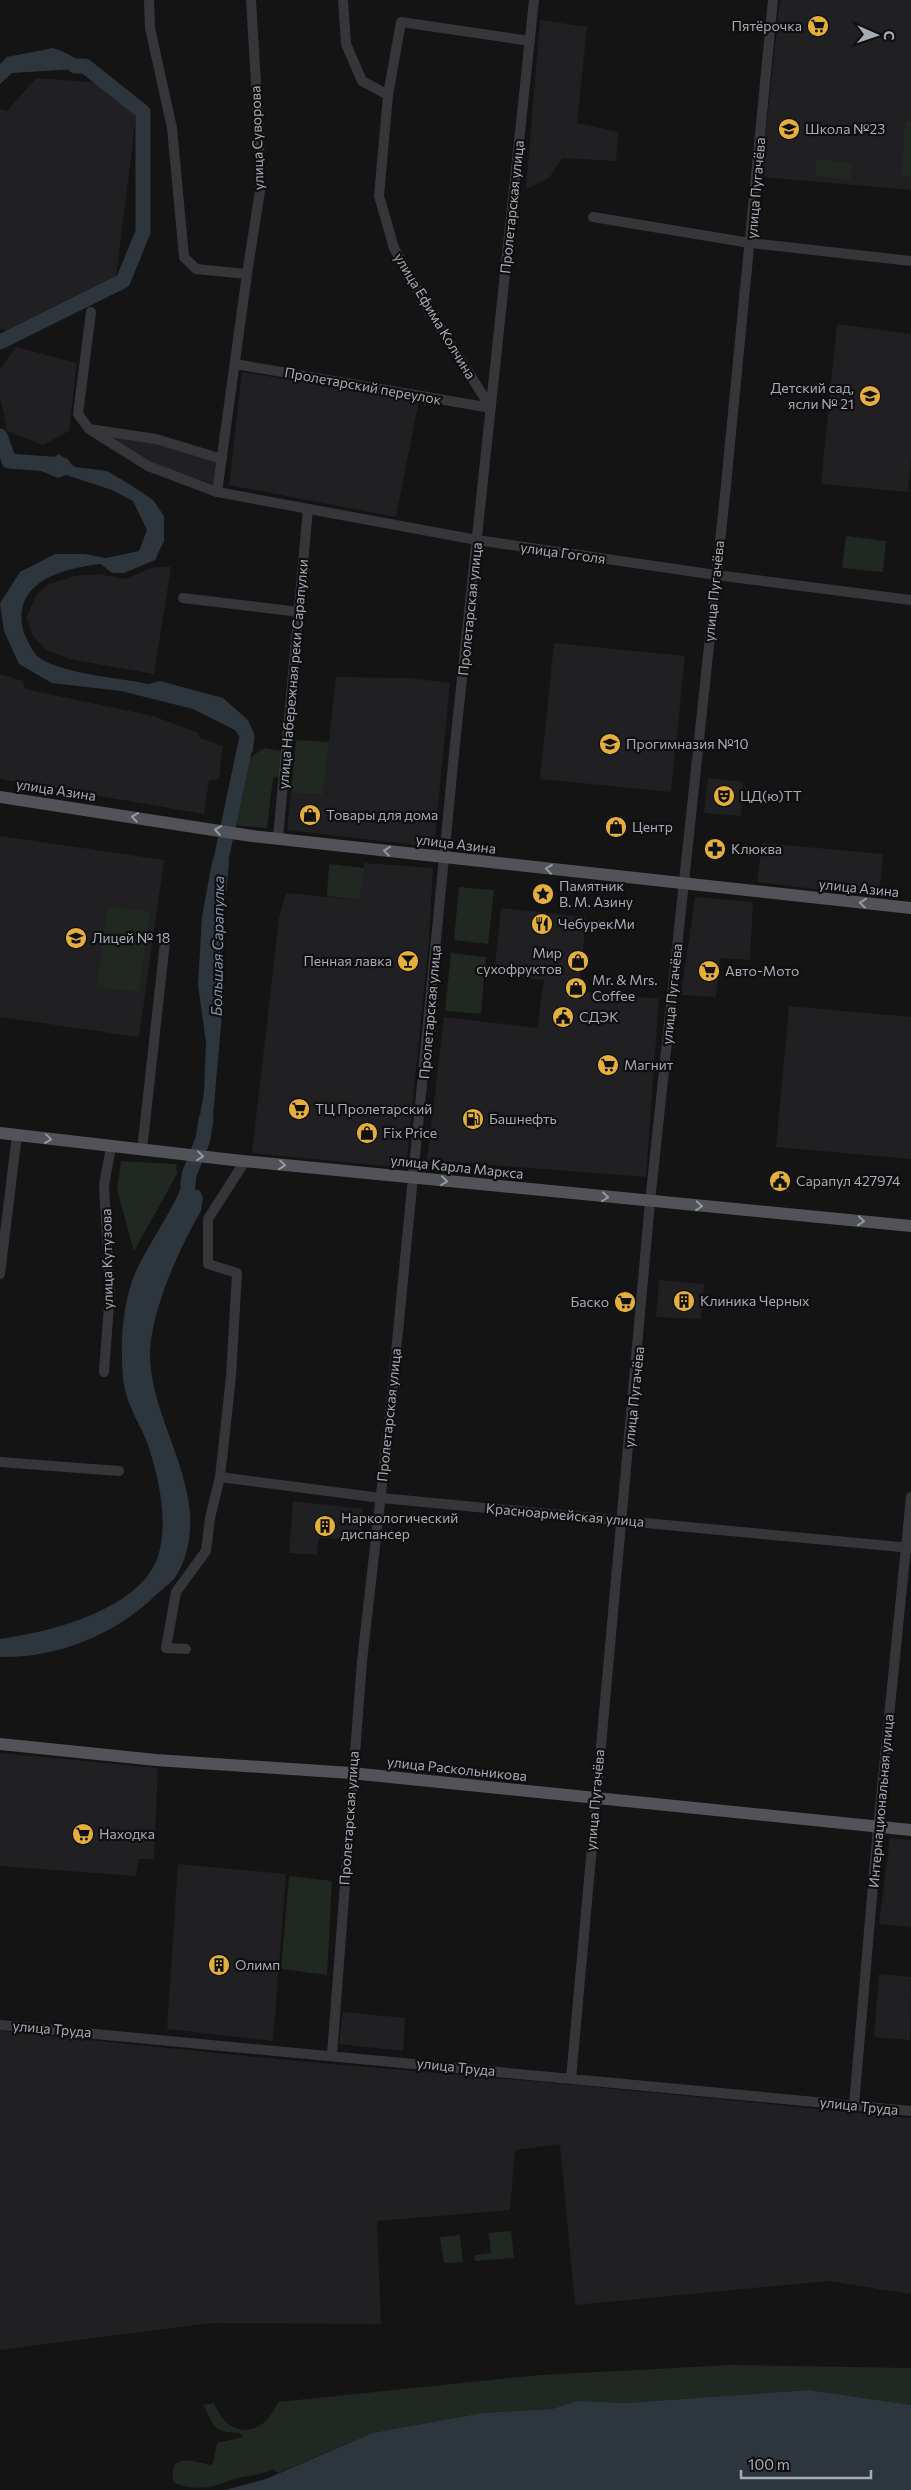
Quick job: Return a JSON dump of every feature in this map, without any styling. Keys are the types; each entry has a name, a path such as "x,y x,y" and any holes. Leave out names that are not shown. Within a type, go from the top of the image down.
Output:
{"main road":[{"name":"улица Азина","path":"0,797 252,836 684,885 911,908"},
{"name":"улица Карла Маркса","path":"0,1133 239,1161 911,1226"},
{"name":"улица Раскольникова","path":"0,1744 156,1760 351,1774 911,1830"}],"street":[{"path":"149,0 150,28 172,128 184,257 196,269 247,274 217,492"},
{"name":"улица Суворова","path":"247,274 260,190 259,134 251,0"},
{"path":"343,0 346,44 362,81 388,94"},
{"name":"Пролетарская улица","path":"332,2055 351,1774 362,1661 381,1498 444,858 534,0"},
{"name":"улица Пугачёва","path":"571,2078 650,1202 774,0"},
{"name":"улица Ефима Колчина","path":"491,408 425,304 394,248 379,196 388,94 401,22 530,41"},
{"path":"593,217 750,244 911,261"},
{"path":"90,312 78,414 89,429 156,439 222,459"},
{"name":"Пролетарский переулок","path":"235,364 491,408"},
{"name":"улица Гоголя","path":"89,429 148,466 217,492 477,540 716,575 911,600"},
{"name":"улица Набережная реки Сарапулки","path":"278,838 308,509"},
{"path":"183,598 299,612"},
{"path":"142,1150 165,942"},
{"path":"0,1274 17,1135"},
{"name":"улица Кутузова","path":"104,1372 110,1292 104,1185 111,1146"},
{"path":"186,1649 166,1648 176,1592 206,1551 210,1518 220,1477 231,1377 237,1273 208,1264 208,1219 239,1161"},
{"path":"0,1462 119,1471"},
{"name":"Красноармейская улица","path":"220,1477 381,1498 908,1548"},
{"name":"Интернациональная улица","path":"854,2105 878,1827 908,1548 911,1498"},
{"name":"улица Труда","path":"0,2024 911,2111"}],"shaded area":[{"path":"780,0 911,0 911,190 761,177"},
{"path":"540,20 587,27 577,123 619,132 616,161 562,158 549,178 526,189"},
{"path":"36,78 104,83 136,116 116,278 12,332 0,329 0,109 7,111"},
{"path":"905,122 911,122 911,176 902,175"},
{"path":"817,159 852,163 850,180 815,176"},
{"name":"Детский сад, ясли № 21","path":"837,324 911,334 911,459 908,492 821,484"},
{"path":"16,347 77,363 69,431 43,445 7,431 0,396 0,369"},
{"path":"242,372 419,400 396,517 229,485"},
{"path":"102,434 155,442 216,461 213,484 147,462"},
{"path":"846,536 886,541 883,572 842,568"},
{"path":"154,567 171,567 154,674 69,659 46,650 33,636 26,618 37,594 49,584 75,576 99,574 125,579"},
{"name":"Прогимназия №10","path":"554,643 685,656 671,792 540,779"},
{"path":"0,674 23,681 25,689 153,716 198,733 200,738 223,746 219,779 209,780 204,814 0,779"},
{"path":"336,677 409,678 450,683 434,847 287,830 291,793 323,795"},
{"path":"296,740 329,742 323,795 291,793"},
{"path":"264,748 282,751 278,777 273,778 267,828 232,825 245,761"},
{"name":"ЦД(ю)ТТ","path":"708,778 743,782 741,816 704,813"},
{"name":"Лицей № 18","path":"0,836 164,860 139,1037 0,1017"},
{"path":"762,843 883,854 879,897 757,882"},
{"path":"364,863 433,868 429,939 406,1168 252,1153 279,918 286,893 360,900"},
{"path":"329,864 364,868 360,900 327,896"},
{"path":"459,887 494,890 488,944 454,940"},
{"path":"695,897 753,902 750,960 720,958 716,997 681,995"},
{"path":"108,906 150,912 139,992 97,987"},
{"path":"501,908 586,917 579,991 659,999 646,1177 427,1160 444,1017 537,1028 544,980 494,974"},
{"path":"451,953 486,957 481,1014 445,1011"},
{"path":"789,1006 911,1017 911,1159 776,1147"},
{"path":"121,1161 176,1164 177,1174 134,1251 117,1190"},
{"path":"659,1280 704,1284 701,1319 656,1317"},
{"path":"293,1501 363,1509 361,1540 319,1538 317,1555 289,1553"},
{"path":"0,1753 158,1768 154,1859 139,1859 136,1876 0,1866"},
{"path":"890,1838 911,1840 911,1927 879,1924"},
{"path":"178,1864 286,1874 273,2041 167,2029"},
{"path":"289,1876 332,1881 327,1975 281,1969"},
{"path":"879,1974 911,1977 910,2040 874,2037"},
{"path":"343,2012 405,2018 403,2051 339,2044"},
{"path":"0,2031 296,2061 543,2082 911,2118 911,2294 828,2281 575,2305 560,2144 515,2150 510,2210 377,2221 381,2324 211,2323 0,2350"},
{"path":"511,2231 514,2258 475,2261 475,2255 491,2253 489,2233"},
{"path":"460,2235 463,2262 444,2263 440,2237"},
{"path":"732,2365 911,2368 911,2405 809,2390 626,2403 577,2401 552,2409 482,2413 372,2433 278,2473 273,2469 207,2487 193,2488 174,2483 174,2467 178,2463 196,2461 210,2465 213,2463 217,2443 243,2437 240,2433 219,2430 213,2424 203,2405 214,2403 220,2415 228,2424 246,2430 264,2423 272,2414 278,2402 540,2375"}],"water":[{"path":"53,48 95,69 90,78 75,69 12,73 0,84 0,64 7,57"},
{"path":"59,454 75,467 107,471 153,500 164,516 164,541 155,560 124,573 112,573 101,564 72,569 44,580 33,589 25,600 22,613 23,630 30,646 41,659 64,668 93,675 149,684 160,681 223,698 248,720 254,734 253,751 245,758 239,755 242,741 235,730 193,709 121,691 52,683 19,664 4,631 0,603 20,572 55,554 85,554 106,558 139,551 147,530 133,501 112,490 66,475 58,478 36,469"},
{"path":"218,848 229,861 221,955 223,1003 213,1116 208,1140 196,1139 204,1092 206,1042 198,985 202,917 212,862"},
{"path":"187,1165 195,1165 191,1188 200,1191 203,1198 201,1211 183,1244 166,1283 154,1324 150,1360 156,1396 180,1465 188,1499 190,1530 184,1561 174,1579 141,1609 104,1632 64,1648 22,1656 0,1657 0,1639 21,1636 68,1623 93,1614 115,1603 135,1589 150,1572 159,1553 163,1527 159,1485 148,1445 126,1392 122,1366 122,1334 127,1298 134,1276 179,1193"},
{"path":"809,2390 911,2405 911,2490 225,2490 266,2479 372,2433 482,2413 552,2409 577,2401 626,2403"}],"waterway":[{"name":"Большая Сарапулка","path":"0,342 123,281 143,232 143,112 85,66 75,66"},
{"name":"Большая Сарапулка","path":"0,436 9,461 63,465"},
{"name":"Большая Сарапулка","path":"218,874 247,737"},
{"name":"Большая Сарапулка","path":"188,1185 189,1175 203,1139 206,1119"}],"place":[{"name":"Пятёрочка","path":"818,26"},
{"name":"Школа №23","path":"789,129"},
{"name":"Детский сад, ясли № 21","path":"870,396"},
{"name":"Прогимназия №10","path":"610,744"},
{"name":"ЦД(ю)ТТ","path":"724,796"},
{"name":"Товары для дома","path":"310,815"},
{"name":"Центр","path":"616,827"},
{"name":"Клюква","path":"715,849"},
{"name":"Памятник В. М. Азину","path":"543,894"},
{"name":"ЧебурекМи","path":"542,924"},
{"name":"Лицей № 18","path":"76,938"},
{"name":"Пенная лавка","path":"408,961"},
{"name":"Мир сухофруктов","path":"578,961"},
{"name":"Авто-Мото","path":"709,971"},
{"name":"Mr. & Mrs. Coffee","path":"576,988"},
{"name":"СДЭК","path":"563,1017"},
{"name":"Магнит","path":"608,1065"},
{"name":"ТЦ Пролетарский","path":"299,1109"},
{"name":"Башнефть","path":"473,1119"},
{"name":"Fix Price","path":"367,1133"},
{"name":"Сарапул 427974","path":"780,1181"},
{"name":"Клиника Черных","path":"684,1301"},
{"name":"Баско","path":"625,1302"},
{"name":"Наркологический диспансер","path":"325,1526"},
{"name":"Находка","path":"83,1834"},
{"name":"Олимп","path":"219,1965"}]}
